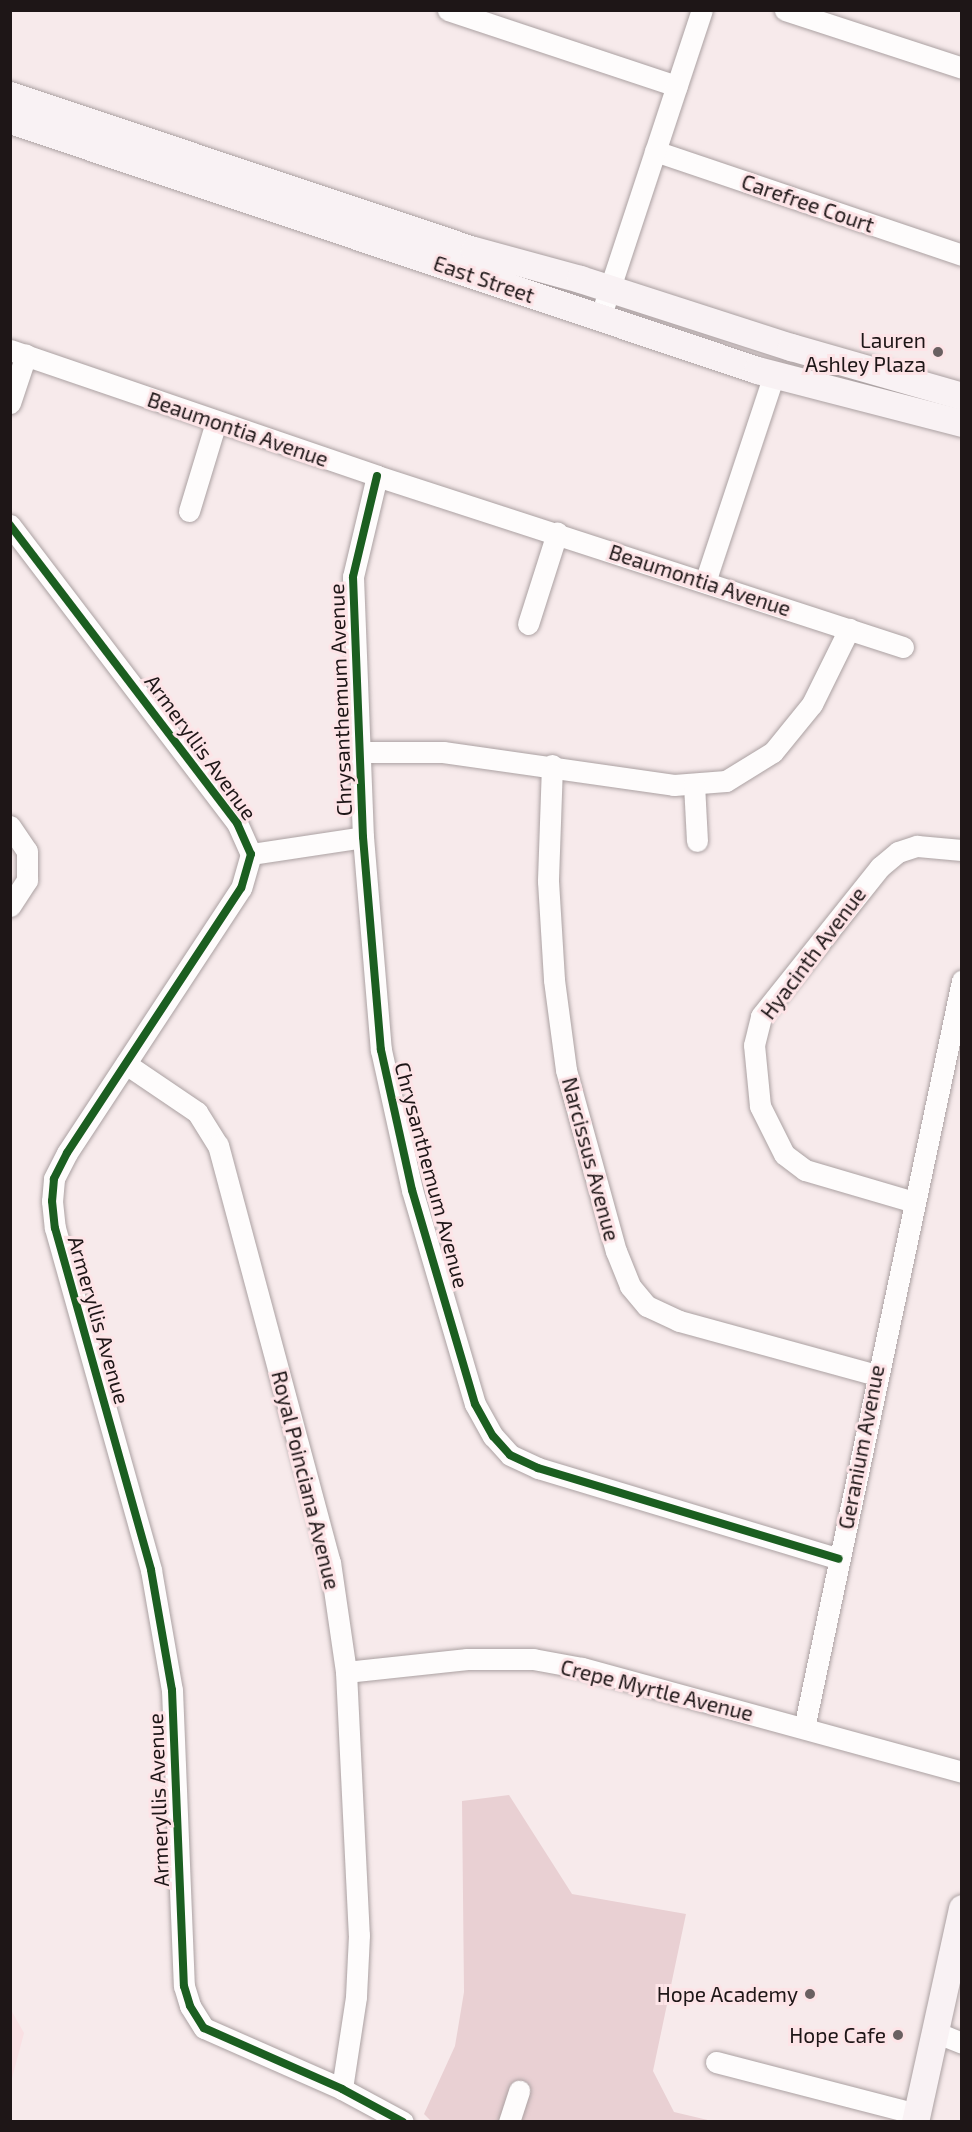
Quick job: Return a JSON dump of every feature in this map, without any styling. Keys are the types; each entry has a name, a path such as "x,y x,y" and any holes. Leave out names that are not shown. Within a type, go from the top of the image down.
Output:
{"main road":[{"name":"East Street","path":"10,95 474,250 610,288 962,396"},
{"name":"East Street","path":"10,120 774,375 962,423"},
{"path":"916,2117 962,1908"}],"street":[{"path":"448,10 677,86"},
{"path":"600,318 702,10"},
{"path":"785,10 962,68"},
{"name":"Carefree Court","path":"655,151 962,255"},
{"path":"10,403 18,352"},
{"name":"Beaumontia Avenue","path":"18,352 377,476 903,647"},
{"path":"705,582 774,375"},
{"path":"189,511 216,422"},
{"name":"Chrysanthemum Avenue","path":"377,476 353,577 363,837 383,1061 412,1190 475,1404 493,1436 510,1455 538,1468 839,1559"},
{"name":"Armeryllis Avenue","path":"10,525 237,823 251,854 241,888 67,1154 54,1179 52,1201 55,1228 151,1570 170,1679 184,1986 190,2006 204,2028 342,2089 403,2121"},
{"path":"528,624 557,533"},
{"path":"359,752 443,752 552,765 674,785 726,781 773,752 812,704 839,656 849,629"},
{"name":"Narcissus Avenue","path":"552,765 548,881 554,980 566,1070 616,1251 630,1286 647,1306 679,1321 876,1375"},
{"path":"694,784 697,841"},
{"path":"10,826 27,851 27,880 10,906"},
{"path":"251,854 363,837"},
{"name":"Hyacinth Avenue","path":"914,1202 804,1170 784,1154 760,1106 753,1045 761,1016 880,867 898,852 917,846 962,849"},
{"path":"914,1202 962,981"},
{"name":"Royal Poinciana Avenue","path":"126,1064 197,1112 218,1145 330,1562 346,1672 359,1935 356,1997 342,2089"},
{"name":"Geranium Avenue","path":"804,1728 914,1202"},
{"name":"Crepe Myrtle Avenue","path":"346,1672 467,1659 533,1659 582,1668 962,1772"},
{"path":"935,2032 962,2043"},
{"path":"716,2062 916,2117"},
{"path":"509,2121 519,2091"}],"shaded area":[{"path":"509,1795 572,1894 686,1914 653,2071 674,2112 712,2121 432,2122 424,2114 455,2046 464,1992 462,1801"},
{"path":"11,2010 24,2033 11,2082"}],"cycle path":[{"path":"377,476 353,577 363,837 381,1050 412,1190 475,1404 493,1436 510,1455 538,1468 839,1559"},
{"path":"10,525 237,823 251,854 241,888 67,1153 54,1179 52,1201 55,1228 151,1570 172,1690 184,1986 190,2006 204,2028 342,2089 403,2122"}],"place":[{"name":"Lauren Ashley Plaza","path":"938,352"},
{"name":"Hope Academy","path":"810,1994"},
{"name":"Hope Cafe","path":"898,2035"}]}
